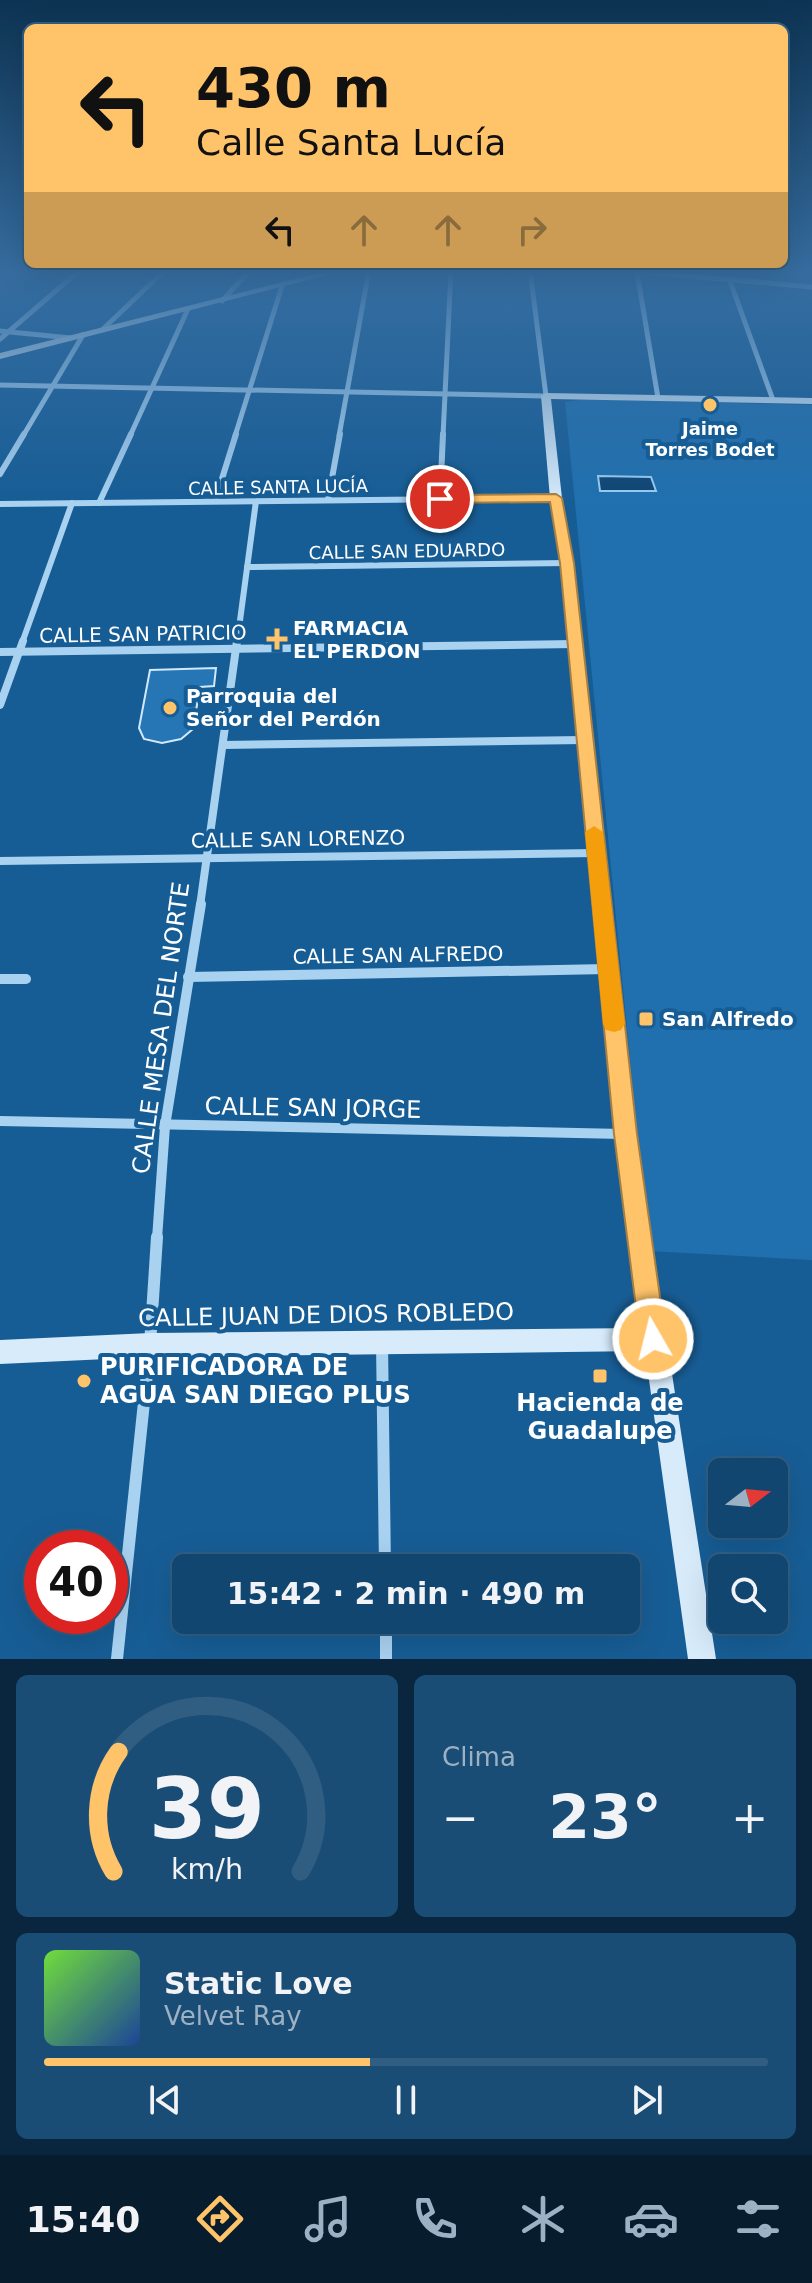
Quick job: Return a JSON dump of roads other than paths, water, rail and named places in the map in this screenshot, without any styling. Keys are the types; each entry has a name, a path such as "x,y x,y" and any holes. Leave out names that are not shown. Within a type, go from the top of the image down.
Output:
{"street":[{"path":"0,356 35,347"},
{"path":"0,474 72,347"},
{"path":"99,503 170,347"},
{"path":"215,501 263,347"},
{"path":"328,500 356,347"},
{"path":"440,499 447,347"},
{"path":"540,347 556,498 567,563 625,1134 702,1659"},
{"path":"650,347 658,398"},
{"path":"754,347 773,400"},
{"path":"0,385 812,401"},
{"name":"CALLE SANTA LUCÍA","path":"0,504 556,498"},
{"name":"CALLE MESA DEL NORTE","path":"117,1659 150,1345 165,1126 208,858 256,501"},
{"path":"0,705 72,503"},
{"name":"CALLE SAN EDUARDO","path":"247,567 567,563"},
{"name":"CALLE SAN PATRICIO","path":"0,652 575,644"},
{"path":"223,745 584,740"},
{"name":"CALLE SAN LORENZO","path":"0,861 597,853"},
{"name":"CALLE SAN ALFREDO","path":"188,977 608,969"},
{"path":"0,979 26,979"},
{"name":"CALLE SAN JORGE","path":"0,1121 625,1134"},
{"name":"CALLE JUAN DE DIOS ROBLEDO","path":"0,1352 150,1345 653,1339"},
{"path":"382,1342 385,1554"},
{"path":"386,1634 386,1659"}],"place":[{"name":"Jaime Torres Bodet","path":"710,405"},
{"name":"FARMACIA EL PERDON","path":"277,639"},
{"name":"Parroquia del Señor del Perdón","path":"170,708"},
{"name":"San Alfredo","path":"646,1019"},
{"name":"Hacienda de Guadalupe","path":"600,1376"},
{"name":"PURIFICADORA DE AGUA SAN DIEGO PLUS","path":"84,1381"}]}
